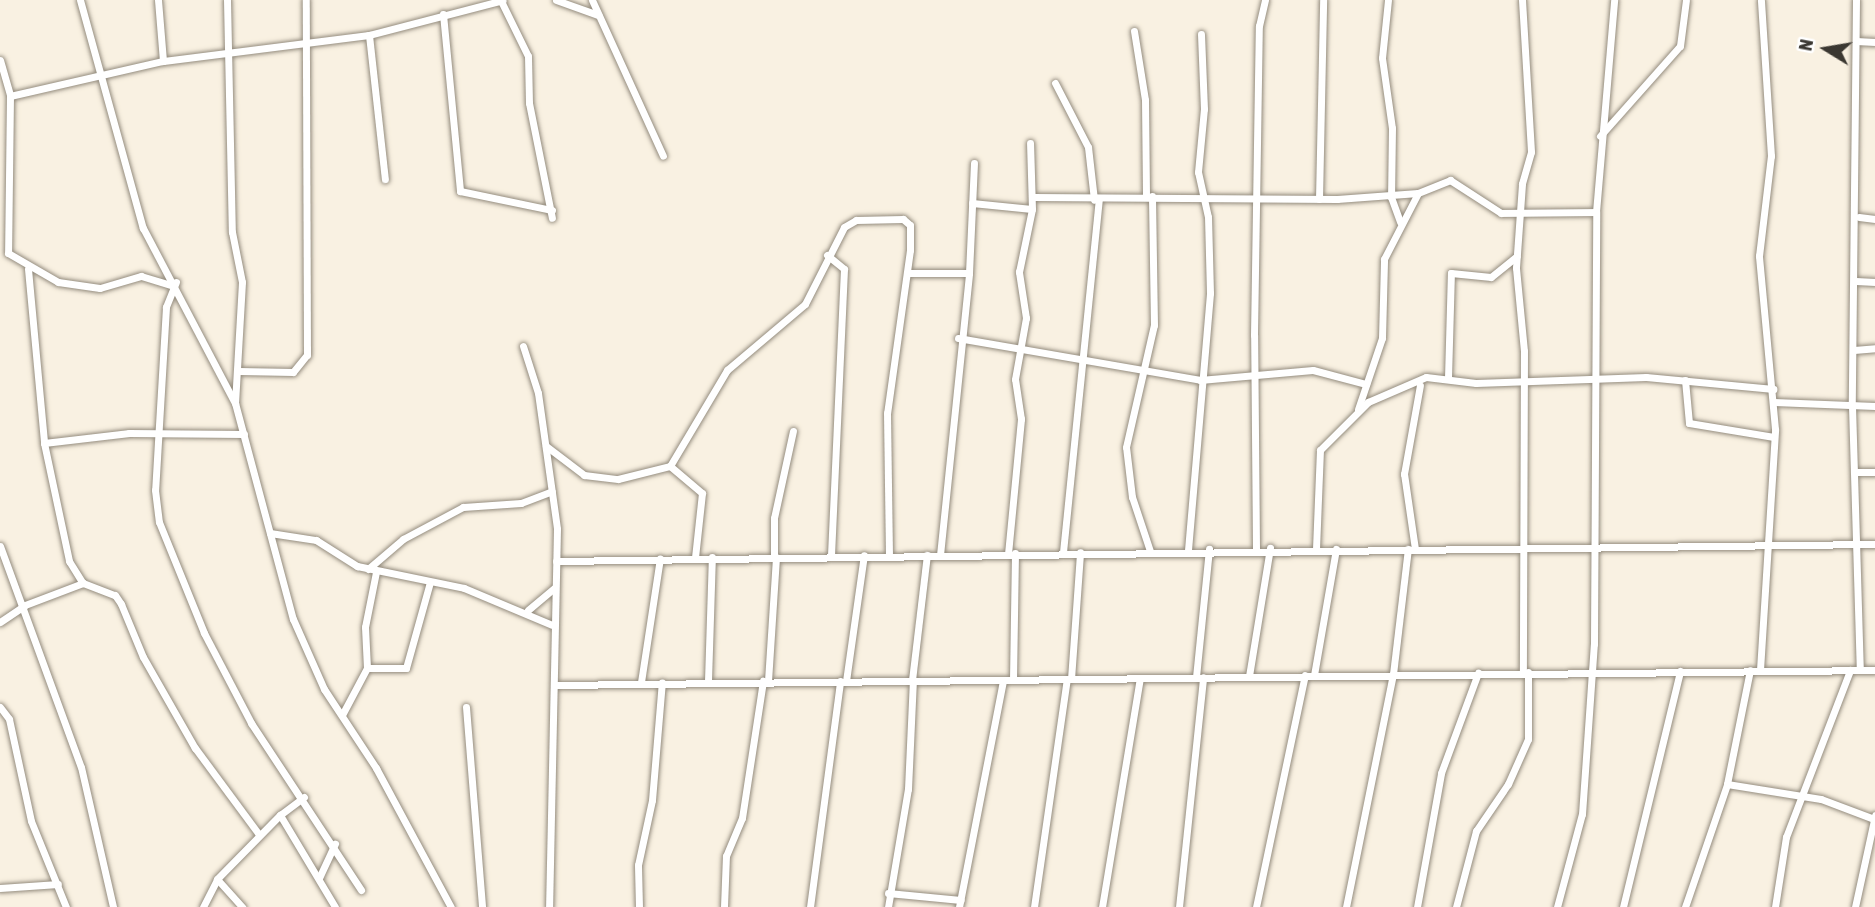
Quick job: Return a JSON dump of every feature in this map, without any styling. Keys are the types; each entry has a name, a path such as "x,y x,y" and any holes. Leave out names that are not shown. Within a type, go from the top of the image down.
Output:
{"street":[{"path":"80,0 102,73 130,192 235,402 293,619 342,715 451,907"},
{"path":"158,0 163,61"},
{"path":"227,0 232,57 239,371 235,402"},
{"path":"239,371 293,372 307,355 306,0"},
{"path":"10,96 163,61 232,57 307,41 369,35 443,14 474,2 502,0 528,56 532,122 552,214 460,191 443,14"},
{"path":"556,0 598,15"},
{"path":"592,0 663,156"},
{"path":"1256,548 1254,378 1261,198 1259,26 1265,0"},
{"path":"1319,199 1323,0"},
{"path":"1388,0 1382,58 1392,128 1391,197 1400,223"},
{"path":"1456,907 1476,831 1508,784 1528,739 1523,550 1523,382 1517,256 1520,215 1531,152 1522,0"},
{"path":"1557,907 1582,814 1591,671 1596,543 1596,212 1600,137 1614,0"},
{"path":"1600,137 1680,46 1686,0"},
{"path":"1760,670 1774,437 1773,388 1759,257 1771,156 1761,0"},
{"path":"1856,0 1859,217 1852,406 1859,545 1860,670"},
{"path":"1134,31 1145,100 1154,325 1145,374 1126,447 1132,497 1150,551"},
{"path":"1188,550 1200,380 1210,293 1202,197 1200,34"},
{"path":"369,35 385,179"},
{"path":"1856,41 1875,42"},
{"path":"0,60 10,96 8,253 28,269 96,288 141,276 175,284"},
{"path":"1055,83 1088,147 1097,200 1063,552"},
{"path":"1013,680 1012,553 1021,419 1019,346 1026,318 1019,272 1032,209 1030,143"},
{"path":"940,555 958,338 969,273 974,163"},
{"path":"1032,197 1097,200 1149,197 1391,197 1418,193 1450,180 1487,207 1520,215 1596,212"},
{"path":"1358,410 1382,338 1384,260 1400,223 1418,193"},
{"path":"972,203 1032,209"},
{"path":"1859,217 1875,219"},
{"path":"546,446 584,475 618,478 670,466 727,370 805,304 827,255 856,220 903,219 911,233 887,413 889,555"},
{"path":"827,255 844,270 831,555"},
{"path":"1448,378 1451,272 1491,277 1517,256"},
{"path":"28,269 44,443 69,561 83,583 115,595 143,657 195,748 258,833"},
{"path":"907,273 969,273"},
{"path":"1856,281 1875,282"},
{"path":"175,284 166,307 162,437 155,490 169,550 250,723 335,843 361,890"},
{"path":"958,338 1083,358 1145,374 1200,380 1254,378 1313,370 1366,384"},
{"path":"523,346 546,446 556,561 552,625 554,685 549,907"},
{"path":"1854,350 1875,348"},
{"path":"1316,549 1320,450 1358,410 1420,385 1434,375 1523,382 1595,377 1685,380 1773,388"},
{"path":"1685,380 1689,423 1774,437"},
{"path":"1346,907 1393,674 1411,549 1403,482 1420,385"},
{"path":"1774,402 1875,406"},
{"path":"724,907 726,856 742,818 766,681 775,556 774,518 793,431"},
{"path":"44,443 129,433 162,437 244,434"},
{"path":"670,466 702,493 695,556"},
{"path":"1854,472 1875,472"},
{"path":"342,715 368,668 365,627 372,571 403,539 463,507 521,503 552,491"},
{"path":"270,533 316,540 372,571 430,582 528,610 552,625"},
{"path":"556,561 695,556 940,555 1256,548 1523,550 1596,543 1768,547 1875,544"},
{"path":"0,546 25,605 39,661 81,767 113,907"},
{"path":"1249,676 1270,548"},
{"path":"1179,907 1209,549"},
{"path":"1314,675 1336,549"},
{"path":"1034,907 1069,679 1080,552"},
{"path":"810,907 864,555"},
{"path":"888,907 888,893 908,789 912,680 927,555"},
{"path":"708,681 712,557"},
{"path":"641,682 660,558"},
{"path":"368,668 406,668 430,582"},
{"path":"0,622 25,605 83,583"},
{"path":"528,610 554,588"},
{"path":"1685,907 1727,784 1750,670"},
{"path":"1775,907 1786,837 1850,670"},
{"path":"554,685 708,681 1875,670"},
{"path":"1623,907 1680,671"},
{"path":"1417,907 1441,773 1478,673"},
{"path":"1256,907 1305,675"},
{"path":"1102,907 1140,678"},
{"path":"888,893 960,904 1003,680"},
{"path":"639,907 638,865 652,800 662,682"},
{"path":"466,707 482,907"},
{"path":"0,708 9,719 31,821 66,907"},
{"path":"1727,784 1801,796 1875,817 1873,841 1855,907"},
{"path":"203,907 217,879 258,833 304,797"},
{"path":"280,815 335,907"},
{"path":"319,878 335,843"},
{"path":"217,879 242,907"},
{"path":"0,888 58,884"}]}
